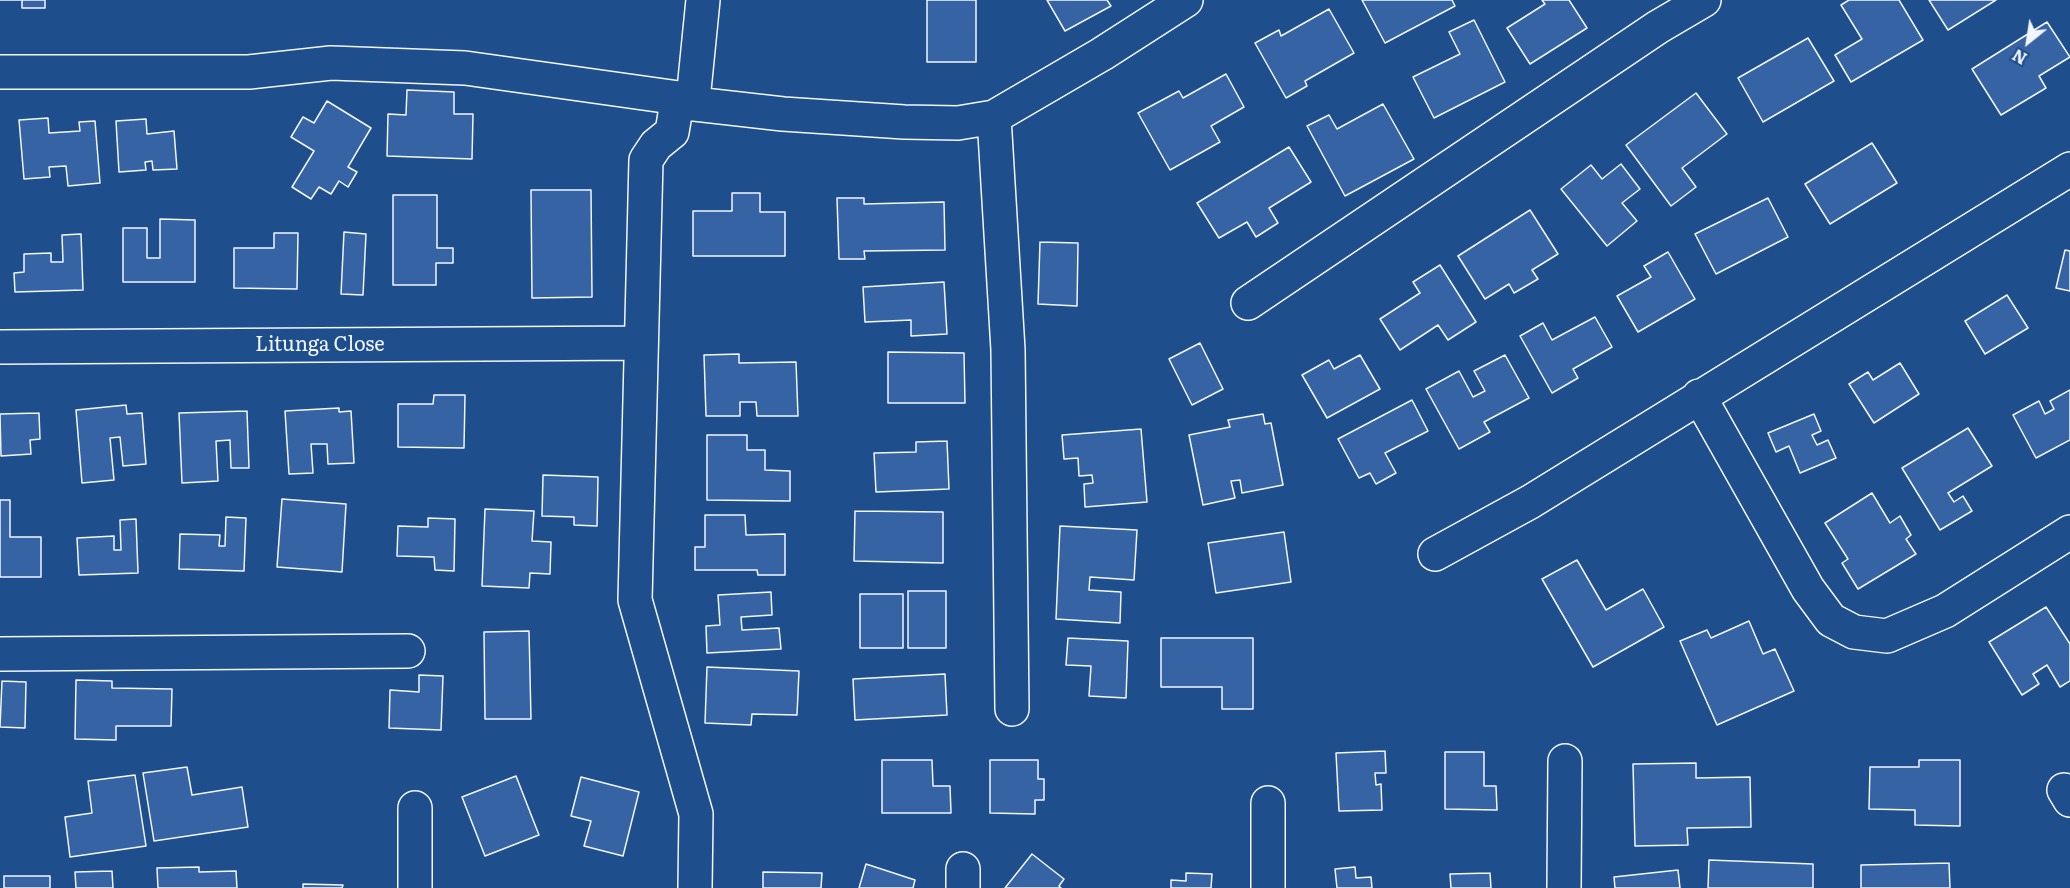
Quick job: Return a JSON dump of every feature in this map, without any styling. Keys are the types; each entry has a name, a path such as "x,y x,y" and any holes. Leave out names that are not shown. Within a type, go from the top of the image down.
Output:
{"street":[{"path":"695,888 696,814 635,600 646,160 656,145 672,132 685,101 703,0"},
{"path":"0,72 249,72 331,63 465,68 783,114 958,123 994,117 1102,54 1186,0"},
{"path":"1248,303 1658,27 1704,0"},
{"path":"994,117 1008,350 1012,709"},
{"path":"1436,554 1530,502 2070,170"},
{"name":"Litunga Close","path":"0,347 640,343"},
{"path":"1699,396 1808,589 1831,620 1854,632 1887,636 1945,611 2070,532"},
{"path":"0,654 408,651"},
{"path":"1564,761 1564,888"},
{"path":"1268,803 1268,888"},
{"path":"415,808 415,888"}],"building":[{"path":"22,0 45,0 45,8 22,8"},
{"path":"927,0 976,0 976,62 927,62"},
{"path":"1047,0 1107,0 1111,6 1065,31"},
{"path":"1362,0 1452,0 1455,6 1385,43"},
{"path":"1542,0 1569,0 1587,28 1530,64 1507,28 1545,4"},
{"path":"1849,0 1899,0 1923,40 1851,82 1835,55 1862,39 1841,5"},
{"path":"1929,0 1996,0 1948,30"},
{"path":"1329,9 1354,53 1305,81 1307,86 1286,98 1255,43 1279,30 1281,36"},
{"path":"1474,20 1505,82 1434,118 1413,77 1460,54 1449,32"},
{"path":"2047,22 2070,57 2039,76 2046,88 2001,115 1972,69"},
{"path":"1808,38 1834,81 1763,122 1738,78"},
{"path":"1226,74 1244,107 1211,126 1220,142 1170,170 1138,113 1179,91 1183,98"},
{"path":"407,90 454,92 454,114 473,114 472,159 387,156 388,114 406,115"},
{"path":"1696,93 1727,134 1682,168 1696,187 1671,206 1626,145"},
{"path":"327,101 371,128 348,167 357,172 348,187 339,181 331,194 319,187 311,199 292,187 314,151 291,137 303,117 314,123"},
{"path":"1383,104 1414,159 1345,196 1307,126 1329,115 1337,129"},
{"path":"48,118 49,133 80,131 79,122 95,121 100,183 68,186 66,166 49,167 50,177 24,179 19,120"},
{"path":"146,119 147,134 174,131 177,169 153,170 152,161 145,162 146,170 119,172 116,121"},
{"path":"1872,143 1897,183 1830,224 1805,184"},
{"path":"1289,147 1311,182 1269,208 1278,223 1256,237 1247,222 1219,238 1197,203"},
{"path":"1621,164 1640,189 1622,203 1637,221 1607,246 1561,189 1591,165 1602,179"},
{"path":"531,190 591,190 592,297 532,298"},
{"path":"732,193 760,193 760,212 785,212 785,256 693,256 693,211 732,211"},
{"path":"393,195 437,195 437,248 453,248 453,263 436,263 436,285 393,285"},
{"path":"837,198 864,198 864,204 944,202 945,250 864,251 865,259 839,259"},
{"path":"1768,198 1788,237 1716,274 1695,234"},
{"path":"1530,210 1558,254 1532,270 1538,279 1514,293 1509,284 1485,299 1458,256"},
{"path":"160,219 195,220 195,282 123,282 123,228 147,228 147,258 160,258"},
{"path":"344,232 366,234 363,295 341,294"},
{"path":"274,233 298,233 297,289 234,288 234,248 274,248"},
{"path":"81,234 83,290 15,292 14,273 24,272 24,254 51,253 51,262 63,262 62,235"},
{"path":"1040,242 1078,243 1077,306 1038,304"},
{"path":"2065,250 2070,251 2070,291 2056,288"},
{"path":"1668,252 1695,299 1638,332 1617,296 1651,277 1644,266"},
{"path":"1440,265 1476,322 1448,340 1438,325 1400,350 1380,319 1420,293 1413,282"},
{"path":"944,282 947,334 911,336 911,320 865,322 863,287"},
{"path":"2007,295 2028,328 1985,354 1965,321"},
{"path":"1595,317 1612,347 1573,369 1578,378 1552,393 1520,336 1543,323 1552,340"},
{"path":"1200,343 1223,389 1192,405 1169,359"},
{"path":"888,352 964,353 965,403 888,403"},
{"path":"739,354 739,363 796,362 798,416 757,416 756,402 740,402 740,416 706,416 704,355"},
{"path":"1360,355 1380,389 1327,418 1302,375 1329,360 1334,369"},
{"path":"1505,355 1529,398 1484,422 1490,432 1459,449 1426,389 1459,371 1473,397 1485,391 1474,371"},
{"path":"1900,363 1919,394 1874,423 1849,384 1868,372 1873,380"},
{"path":"2070,390 2070,440 2036,458 2013,415 2039,401 2045,414 2054,409 2050,401"},
{"path":"434,395 465,395 464,448 398,447 398,404 433,404"},
{"path":"1412,400 1428,431 1385,453 1396,473 1376,484 1370,473 1359,478 1338,439"},
{"path":"126,405 127,414 142,413 146,464 123,466 120,437 110,438 114,480 82,483 76,410"},
{"path":"339,408 339,412 351,411 354,463 328,464 327,444 311,444 313,473 289,474 285,411"},
{"path":"247,411 249,468 231,468 230,440 216,441 218,481 182,483 179,413"},
{"path":"39,413 40,439 30,440 31,454 1,456 0,414"},
{"path":"1263,414 1265,424 1271,423 1283,485 1242,493 1240,480 1231,481 1235,498 1203,505 1189,435 1230,427 1228,420"},
{"path":"1814,414 1821,431 1812,435 1817,445 1828,440 1836,458 1800,473 1789,446 1776,452 1768,433"},
{"path":"1968,428 1992,466 1948,493 1954,502 1963,496 1972,511 1940,530 1902,468"},
{"path":"1141,429 1147,502 1085,507 1084,484 1093,483 1092,475 1079,476 1078,458 1064,459 1062,435"},
{"path":"707,435 747,435 747,450 765,450 765,470 790,471 790,501 707,500"},
{"path":"947,441 949,489 876,492 874,453 916,452 916,442"},
{"path":"543,475 598,477 597,526 574,525 574,517 542,516"},
{"path":"1872,493 1890,523 1900,516 1911,535 1906,539 1916,554 1858,589 1842,563 1848,559 1825,523"},
{"path":"282,499 346,504 342,572 277,567"},
{"path":"0,500 10,500 10,537 41,537 41,577 0,577"},
{"path":"485,509 534,511 532,541 551,542 550,574 530,573 529,588 482,586"},
{"path":"855,511 943,512 943,563 854,561"},
{"path":"705,515 745,515 746,535 785,534 785,575 758,575 757,570 695,570 695,547 705,547"},
{"path":"226,517 246,518 244,571 179,569 180,534 220,535 219,546 225,546"},
{"path":"428,518 455,519 454,571 435,570 434,557 397,556 398,526 428,527"},
{"path":"136,519 138,573 79,575 77,538 114,536 114,550 121,550 120,520"},
{"path":"1060,526 1137,530 1134,580 1090,577 1089,590 1121,592 1120,623 1056,619"},
{"path":"1284,532 1291,582 1216,593 1208,543"},
{"path":"1577,560 1606,610 1643,589 1664,627 1593,667 1542,579"},
{"path":"908,591 946,591 946,648 908,648"},
{"path":"771,592 772,615 741,617 742,630 779,628 781,649 707,653 706,626 720,625 718,595"},
{"path":"860,594 903,594 903,648 860,648"},
{"path":"2046,607 2070,644 2070,681 2060,687 2047,665 2033,674 2039,684 2022,695 1989,642"},
{"path":"1749,621 1763,654 1775,649 1794,691 1717,725 1680,641 1707,630 1711,638"},
{"path":"529,631 531,719 485,719 484,632"},
{"path":"1068,638 1128,641 1126,698 1089,696 1091,666 1066,665"},
{"path":"1161,638 1253,638 1253,709 1222,709 1222,687 1161,687"},
{"path":"707,667 799,671 797,715 752,714 751,725 705,723"},
{"path":"945,674 947,715 855,720 853,679"},
{"path":"419,675 443,676 441,730 389,728 390,690 419,692"},
{"path":"76,680 112,681 112,688 172,689 171,726 116,726 116,740 75,739"},
{"path":"2,681 26,682 25,728 0,727"},
{"path":"1385,751 1386,773 1375,773 1376,785 1381,784 1382,810 1339,811 1336,753"},
{"path":"1445,752 1484,752 1484,786 1496,786 1497,810 1445,809"},
{"path":"882,760 932,760 933,786 950,786 951,813 882,813"},
{"path":"990,760 1038,760 1038,779 1044,779 1044,800 1035,800 1035,814 990,813"},
{"path":"1919,760 1960,760 1960,826 1915,825 1915,810 1869,809 1870,767 1919,767"},
{"path":"1696,763 1696,778 1750,777 1751,827 1687,828 1688,845 1635,846 1633,764"},
{"path":"187,767 192,795 242,787 248,827 154,841 143,773"},
{"path":"135,775 146,846 70,857 65,817 92,813 88,781"},
{"path":"516,776 539,835 485,856 462,797"},
{"path":"581,777 639,792 623,856 584,846 591,821 571,816"},
{"path":"1032,854 1064,879 1059,886 1061,888 1005,888"},
{"path":"1709,860 1813,864 1813,888 1708,888"},
{"path":"1949,863 1950,888 1861,888 1861,865"},
{"path":"866,864 915,880 913,888 859,888"},
{"path":"199,867 199,872 236,871 237,888 158,888 157,868"},
{"path":"1355,867 1356,878 1371,877 1372,888 1337,888 1335,869"},
{"path":"1678,870 1680,888 1615,888 1614,877"},
{"path":"112,871 113,888 76,888 75,872"},
{"path":"763,872 822,873 821,888 763,888"},
{"path":"1186,873 1212,874 1211,888 1171,888 1171,880 1186,881"},
{"path":"1490,873 1491,888 1451,888 1450,874"},
{"path":"4,876 50,876 50,888 4,888"},
{"path":"303,884 343,885 342,888 303,888"}]}
